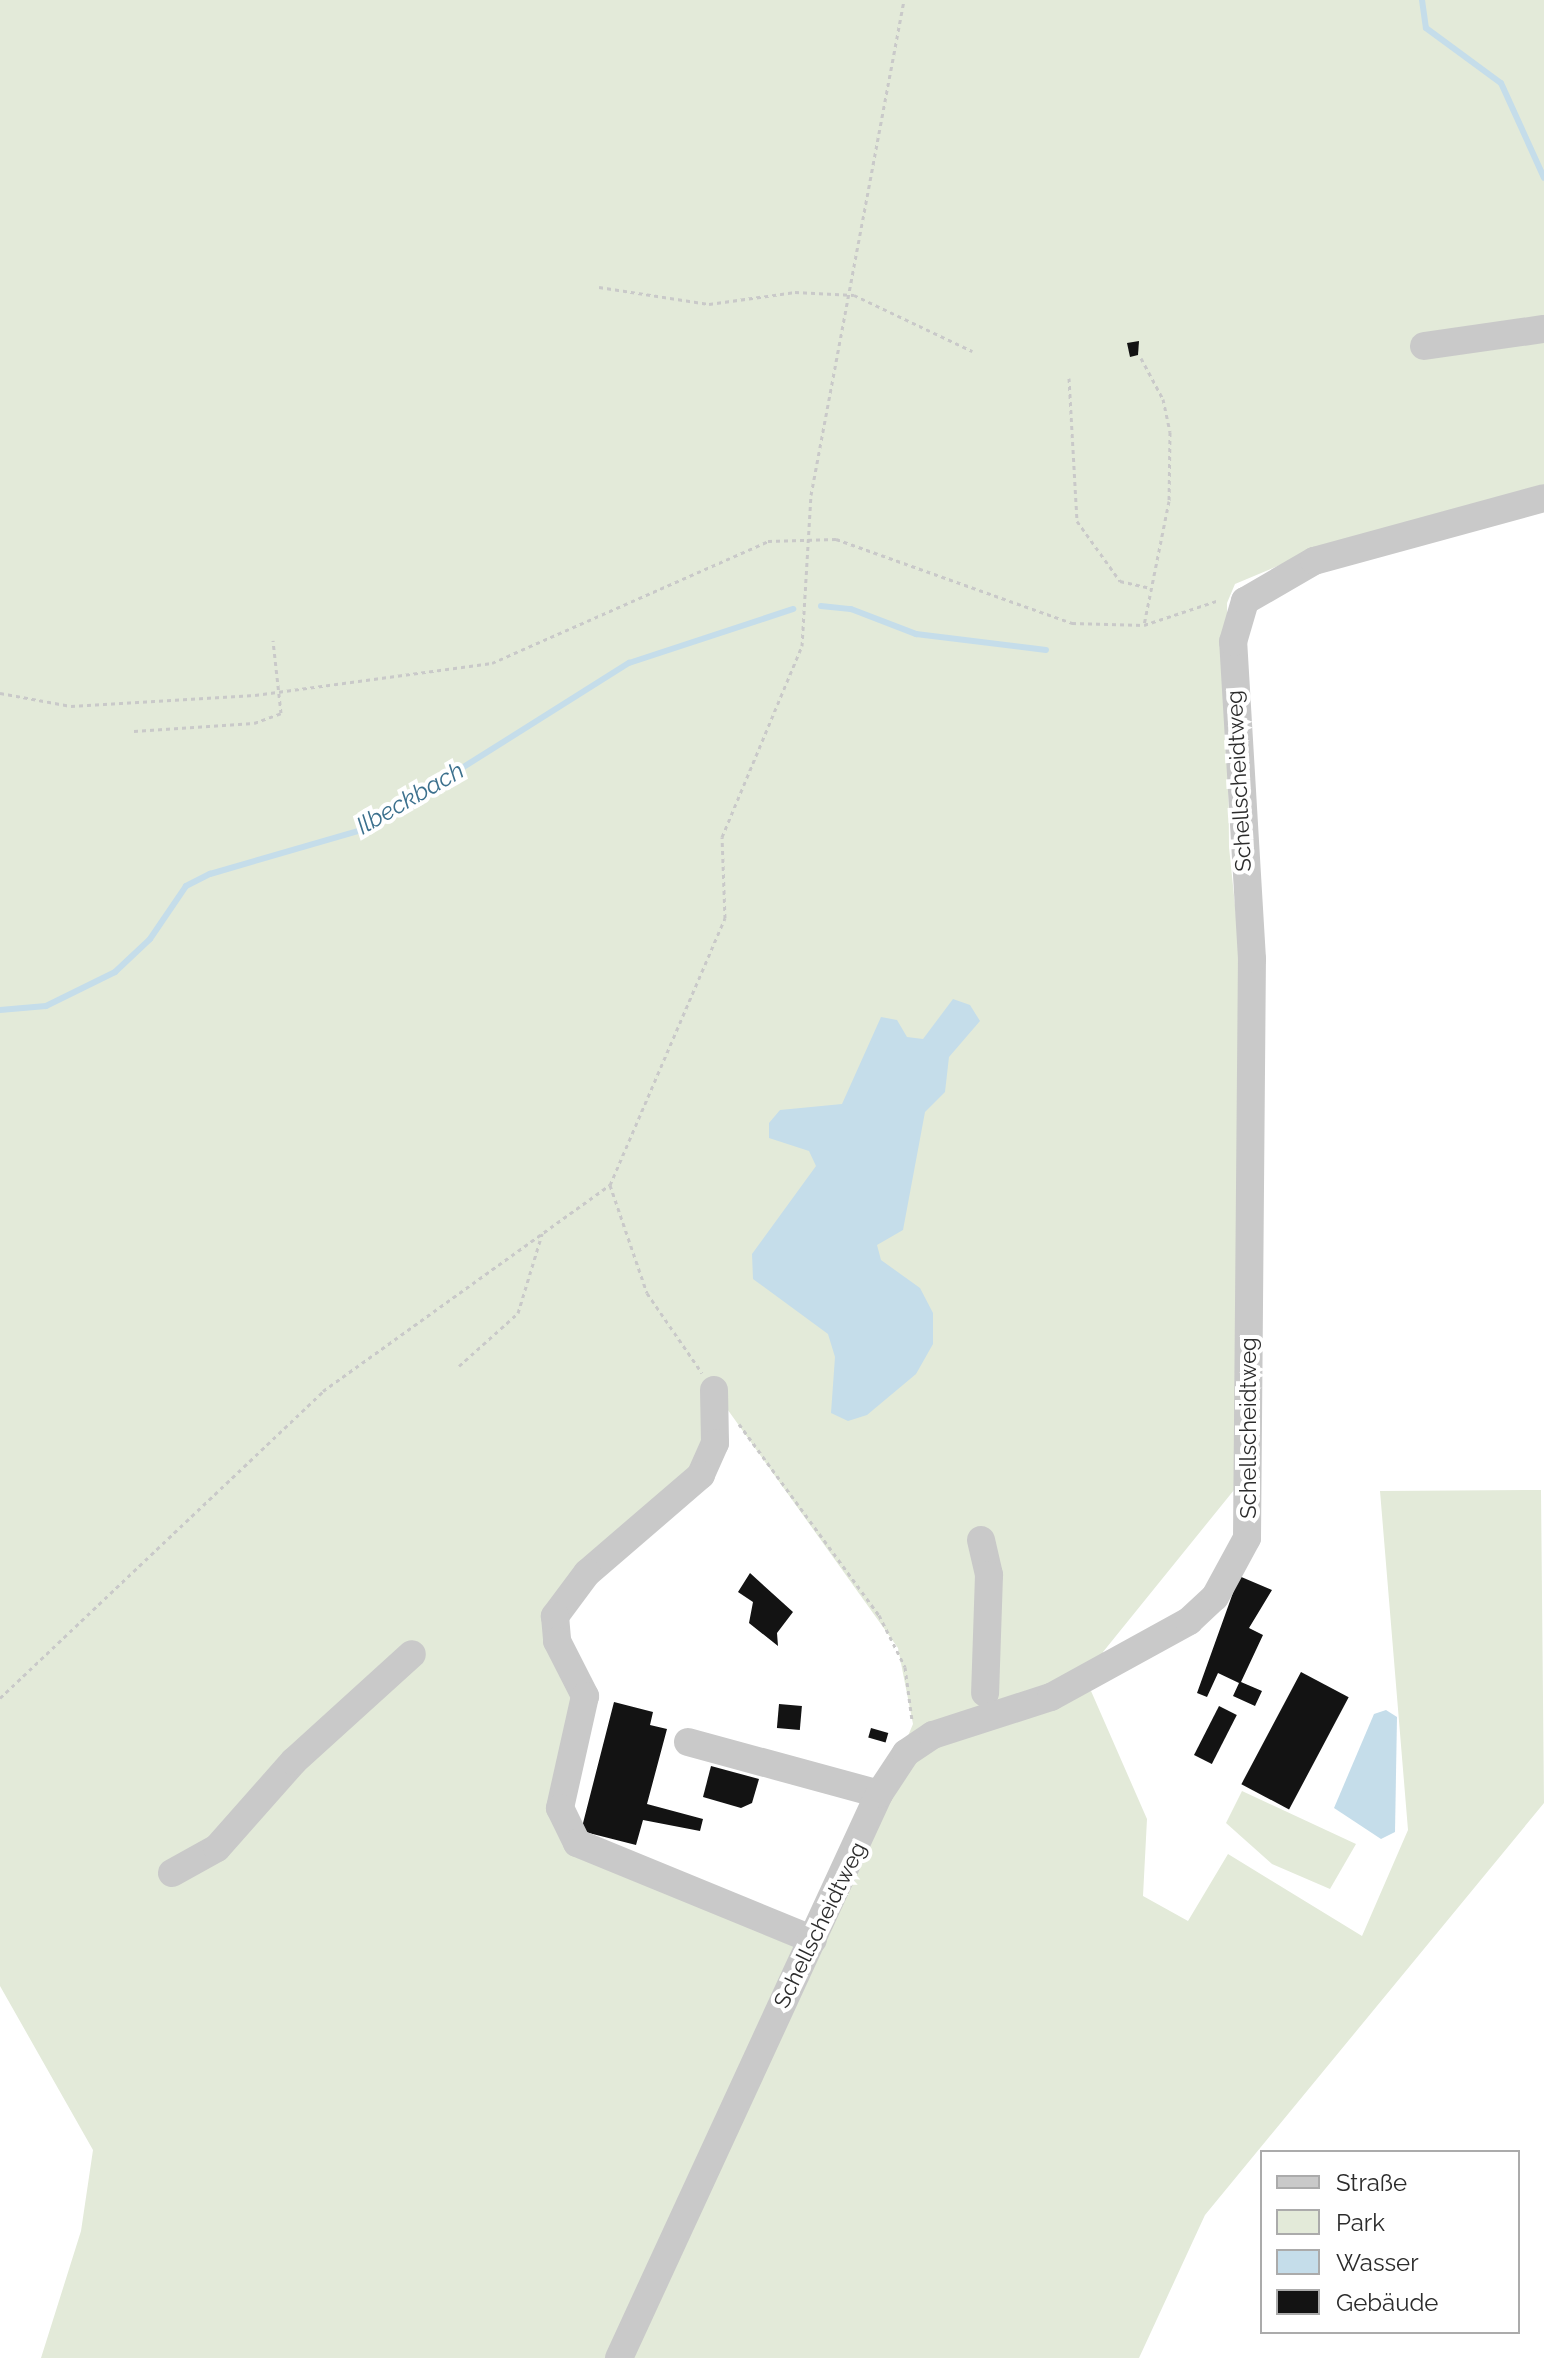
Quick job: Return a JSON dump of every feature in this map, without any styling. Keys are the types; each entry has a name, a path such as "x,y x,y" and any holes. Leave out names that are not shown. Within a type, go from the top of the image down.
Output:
{"street":[{"path":"1424,346 1544,329"},
{"path":"1245,601 1314,561 1544,498"},
{"name":"Schellscheidtweg","path":"619,2358 879,1794 917,1742 1051,1697 1189,1621 1215,1597 1247,1538 1252,959 1233,642 1245,601"},
{"path":"714,1390 715,1443 701,1475 587,1573 555,1616 557,1641 585,1696 560,1808 577,1843 813,1940"},
{"path":"981,1540 989,1575 985,1693"},
{"path":"172,1873 217,1848 294,1761 412,1654"},
{"path":"688,1742 879,1794"}],"path":[{"path":"0,1698 323,1391 610,1185 725,918 719,851 802,646 807,538 843,293 904,0"},
{"path":"599,287 709,304 843,293 972,351"},
{"path":"1141,358 1163,399 1170,432 1169,501 1147,587 1144,625"},
{"path":"1069,378 1077,521 1120,581 1147,587"},
{"path":"0,693 71,706 279,692 492,663 754,544 807,538 836,539 1072,623 1144,625 1233,596 1245,601"},
{"path":"134,731 254,723 281,713 273,640"},
{"path":"610,1185 647,1293 898,1648 917,1742"},
{"path":"459,1366 518,1313 543,1231"}],"green space":[{"path":"0,0 1544,0 1544,491 1285,563 1235,584 1227,603 1229,847 1241,963 1234,1490 1103,1652 1101,1664 905,1743 913,1724 898,1648 715,1392 715,1443 555,1616 577,1670 563,1824 801,1948 614,2358 41,2358 81,2231 93,2150 0,1986"},
{"path":"1541,1490 1544,1803 1205,2215 1139,2358 630,2358 906,1762 951,1737 1091,1691 1147,1819 1143,1896 1188,1921 1228,1854 1362,1936 1408,1830 1380,1491"},
{"path":"1242,1791 1356,1844 1330,1889 1272,1864 1226,1823"}],"water":[{"path":"953,999 970,1005 980,1021 949,1057 945,1092 925,1112 903,1230 877,1245 881,1260 920,1288 933,1313 933,1344 916,1374 867,1415 848,1421 831,1413 835,1357 828,1334 753,1279 752,1254 816,1166 809,1151 769,1138 769,1123 780,1110 842,1104 881,1017 897,1020 907,1037 923,1039"},
{"path":"1386,1710 1397,1717 1395,1832 1381,1839 1334,1808 1374,1714"}],"building":[{"path":"1139,341 1138,355 1130,357 1127,343"},
{"path":"750,1573 793,1612 777,1633 778,1646 749,1623 753,1602 738,1592"},
{"path":"1239,1576 1272,1590 1249,1628 1263,1635 1241,1682 1262,1691 1255,1706 1233,1696 1239,1683 1218,1673 1207,1697 1197,1693"},
{"path":"1301,1672 1349,1697 1289,1809 1241,1784"},
{"path":"614,1702 653,1712 650,1725 667,1729 647,1804 703,1819 700,1831 643,1820 636,1845 581,1831"},
{"path":"779,1704 802,1706 800,1730 777,1728"},
{"path":"1219,1706 1237,1715 1212,1764 1194,1755"},
{"path":"871,1728 888,1733 886,1743 868,1738"},
{"path":"711,1766 759,1779 752,1803 741,1808 703,1797"}],"waterway":[{"path":"1422,0 1426,28 1501,83 1544,178"},
{"name":"Ilbeckbach","path":"821,606 851,609 916,634 1046,650"},
{"name":"Ilbeckbach","path":"0,1010 46,1006 115,972 150,939 186,886 210,874 365,829 629,663 793,609"}]}
